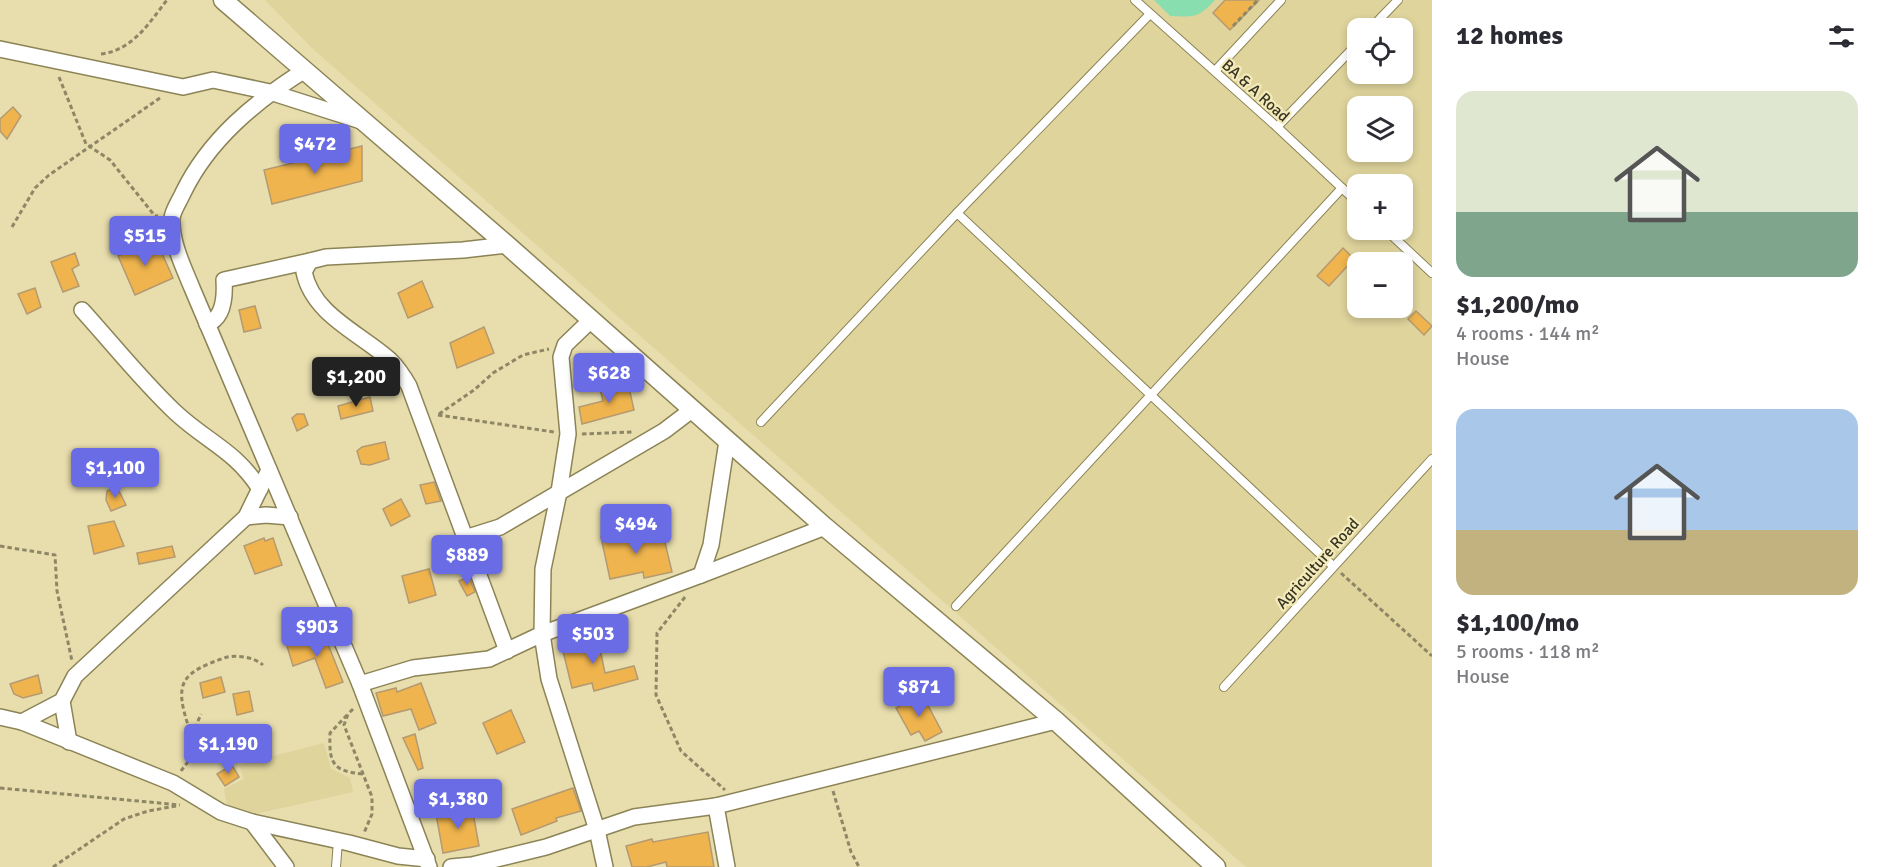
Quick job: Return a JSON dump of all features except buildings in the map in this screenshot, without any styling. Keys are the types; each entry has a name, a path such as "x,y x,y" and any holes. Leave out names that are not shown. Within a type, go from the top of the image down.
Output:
{"street":[{"path":"223,0 507,245 825,527 1056,721 1216,867"},
{"path":"0,49 183,87 213,80 270,92 361,121"},
{"path":"305,70 270,92 216,141 186,186 172,216 178,255 363,691 428,863"},
{"path":"207,324 212,322 225,299 224,280 326,257 463,250 507,245"},
{"path":"310,261 304,272 310,293 324,309 390,360 400,371 421,416 507,651"},
{"path":"82,310 175,412 236,458 260,489"},
{"path":"591,320 565,345 561,363 568,434 543,569 542,634 549,679 597,830 605,867"},
{"path":"465,538 500,527 664,431 693,409"},
{"path":"701,575 711,545 727,441"},
{"path":"22,722 62,701 75,676 246,517 269,470"},
{"path":"246,517 266,515 290,517"},
{"path":"363,691 402,671 474,662 507,651 542,634 825,527"},
{"path":"62,701 69,742"},
{"path":"0,717 22,722 173,783 221,812 252,822 428,863"},
{"path":"450,867 472,866 546,847 634,817 716,806 1056,721"},
{"path":"716,806 727,867"},
{"path":"252,822 286,867"}],"lane":[{"name":"BA & A Road","path":"1135,0 1347,193"},
{"path":"1215,71 1281,0"},
{"path":"1381,18 1398,0"},
{"path":"761,422 957,213 1150,14"},
{"path":"1277,127 1347,54"},
{"path":"956,606 1342,188"},
{"path":"957,213 1333,566"},
{"path":"1397,240 1432,273"},
{"name":"Agriculture Road","path":"1224,687 1432,459"},
{"path":"336,867 338,841"}],"path":[{"path":"98,54 109,53 138,38 167,0"},
{"path":"1233,26 1257,0"},
{"path":"53,60 86,144 110,160 155,216 172,216"},
{"path":"12,226 35,188 49,175 91,148 108,132 155,100 183,87"},
{"path":"421,416 438,415 474,390 493,373 524,355 565,345"},
{"path":"0,546 55,555 57,591 75,676"},
{"path":"1333,566 1432,656"},
{"path":"701,575 657,633 656,695 681,751 737,801"},
{"path":"173,783 192,756 195,745 180,701 183,681 198,667 229,656 256,659 263,665"},
{"path":"363,691 348,714 330,734 330,753 335,766 346,772 363,774"},
{"path":"192,735 201,714"},
{"path":"348,714 344,725 372,797 372,814 358,846"},
{"path":"829,778 851,852 860,867"},
{"path":"0,788 181,806 148,811 124,819 53,867"}],"shaded area":[{"path":"265,0 1432,0 1432,867 1246,867 313,49"},
{"path":"324,743 331,769 350,778 353,792 246,816 227,804 224,789 244,779 239,765"}],"green space":[{"path":"1154,0 1215,0 1196,15 1170,16"}]}
